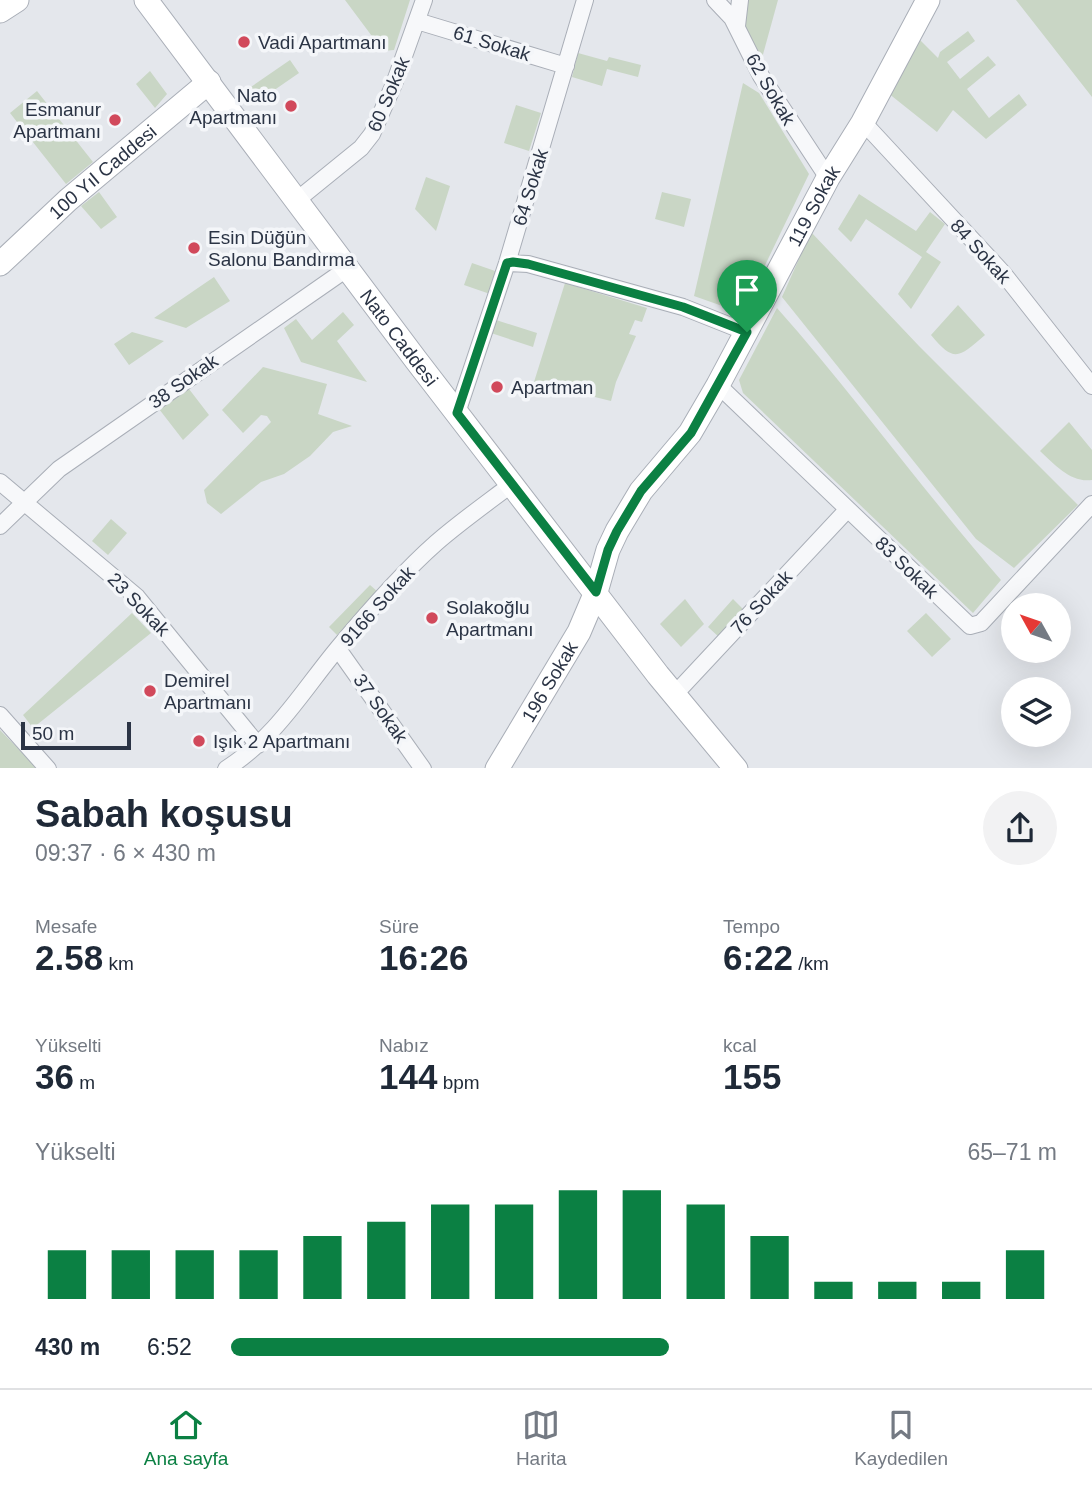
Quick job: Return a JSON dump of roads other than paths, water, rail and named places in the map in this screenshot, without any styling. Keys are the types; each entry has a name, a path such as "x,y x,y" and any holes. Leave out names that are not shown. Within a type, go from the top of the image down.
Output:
{"street":[{"path":"0,10 18,0"},
{"name":"Nato Caddesi","path":"146,0 457,413 675,694 736,768"},
{"name":"60 Sokak","path":"298,200 360,148 372,134 394,84 424,0"},
{"name":"64 Sokak","path":"457,413 507,263 585,0"},
{"name":"62 Sokak","path":"715,0 737,26 761,76 828,178"},
{"path":"737,26 740,0"},
{"name":"119 Sokak","path":"596,592 608,550 628,512 641,491 691,433 828,178 863,121 928,0"},
{"name":"61 Sokak","path":"417,21 566,66"},
{"name":"100 Yıl Caddesi","path":"0,264 68,200 209,82"},
{"name":"84 Sokak","path":"863,121 1003,273 1092,386"},
{"path":"507,263 528,264 683,307 747,332"},
{"name":"38 Sokak","path":"0,526 47,478 79,454 348,268"},
{"name":"83 Sokak","path":"718,385 967,624 981,624 1092,504"},
{"name":"23 Sokak","path":"0,482 137,597 258,745"},
{"name":"9166 Sokak","path":"226,768 258,745 277,727 338,649 436,542 512,484"},
{"name":"76 Sokak","path":"675,694 847,510"},
{"name":"196 Sokak","path":"497,768 569,652 596,592"},
{"name":"37 Sokak","path":"338,649 423,768"},
{"path":"0,715 48,768"}],"place":[{"name":"Vadi Apartmanı","path":"244,42"},
{"name":"Nato Apartmanı","path":"291,106"},
{"name":"Esmanur Apartmanı","path":"115,120"},
{"name":"Esin Düğün Salonu Bandırma","path":"194,248"},
{"name":"Apartman","path":"497,387"},
{"name":"Solakoğlu Apartmanı","path":"432,618"},
{"name":"Demirel Apartmanı","path":"150,691"},
{"name":"Işık 2 Apartmanı","path":"199,741"}]}
